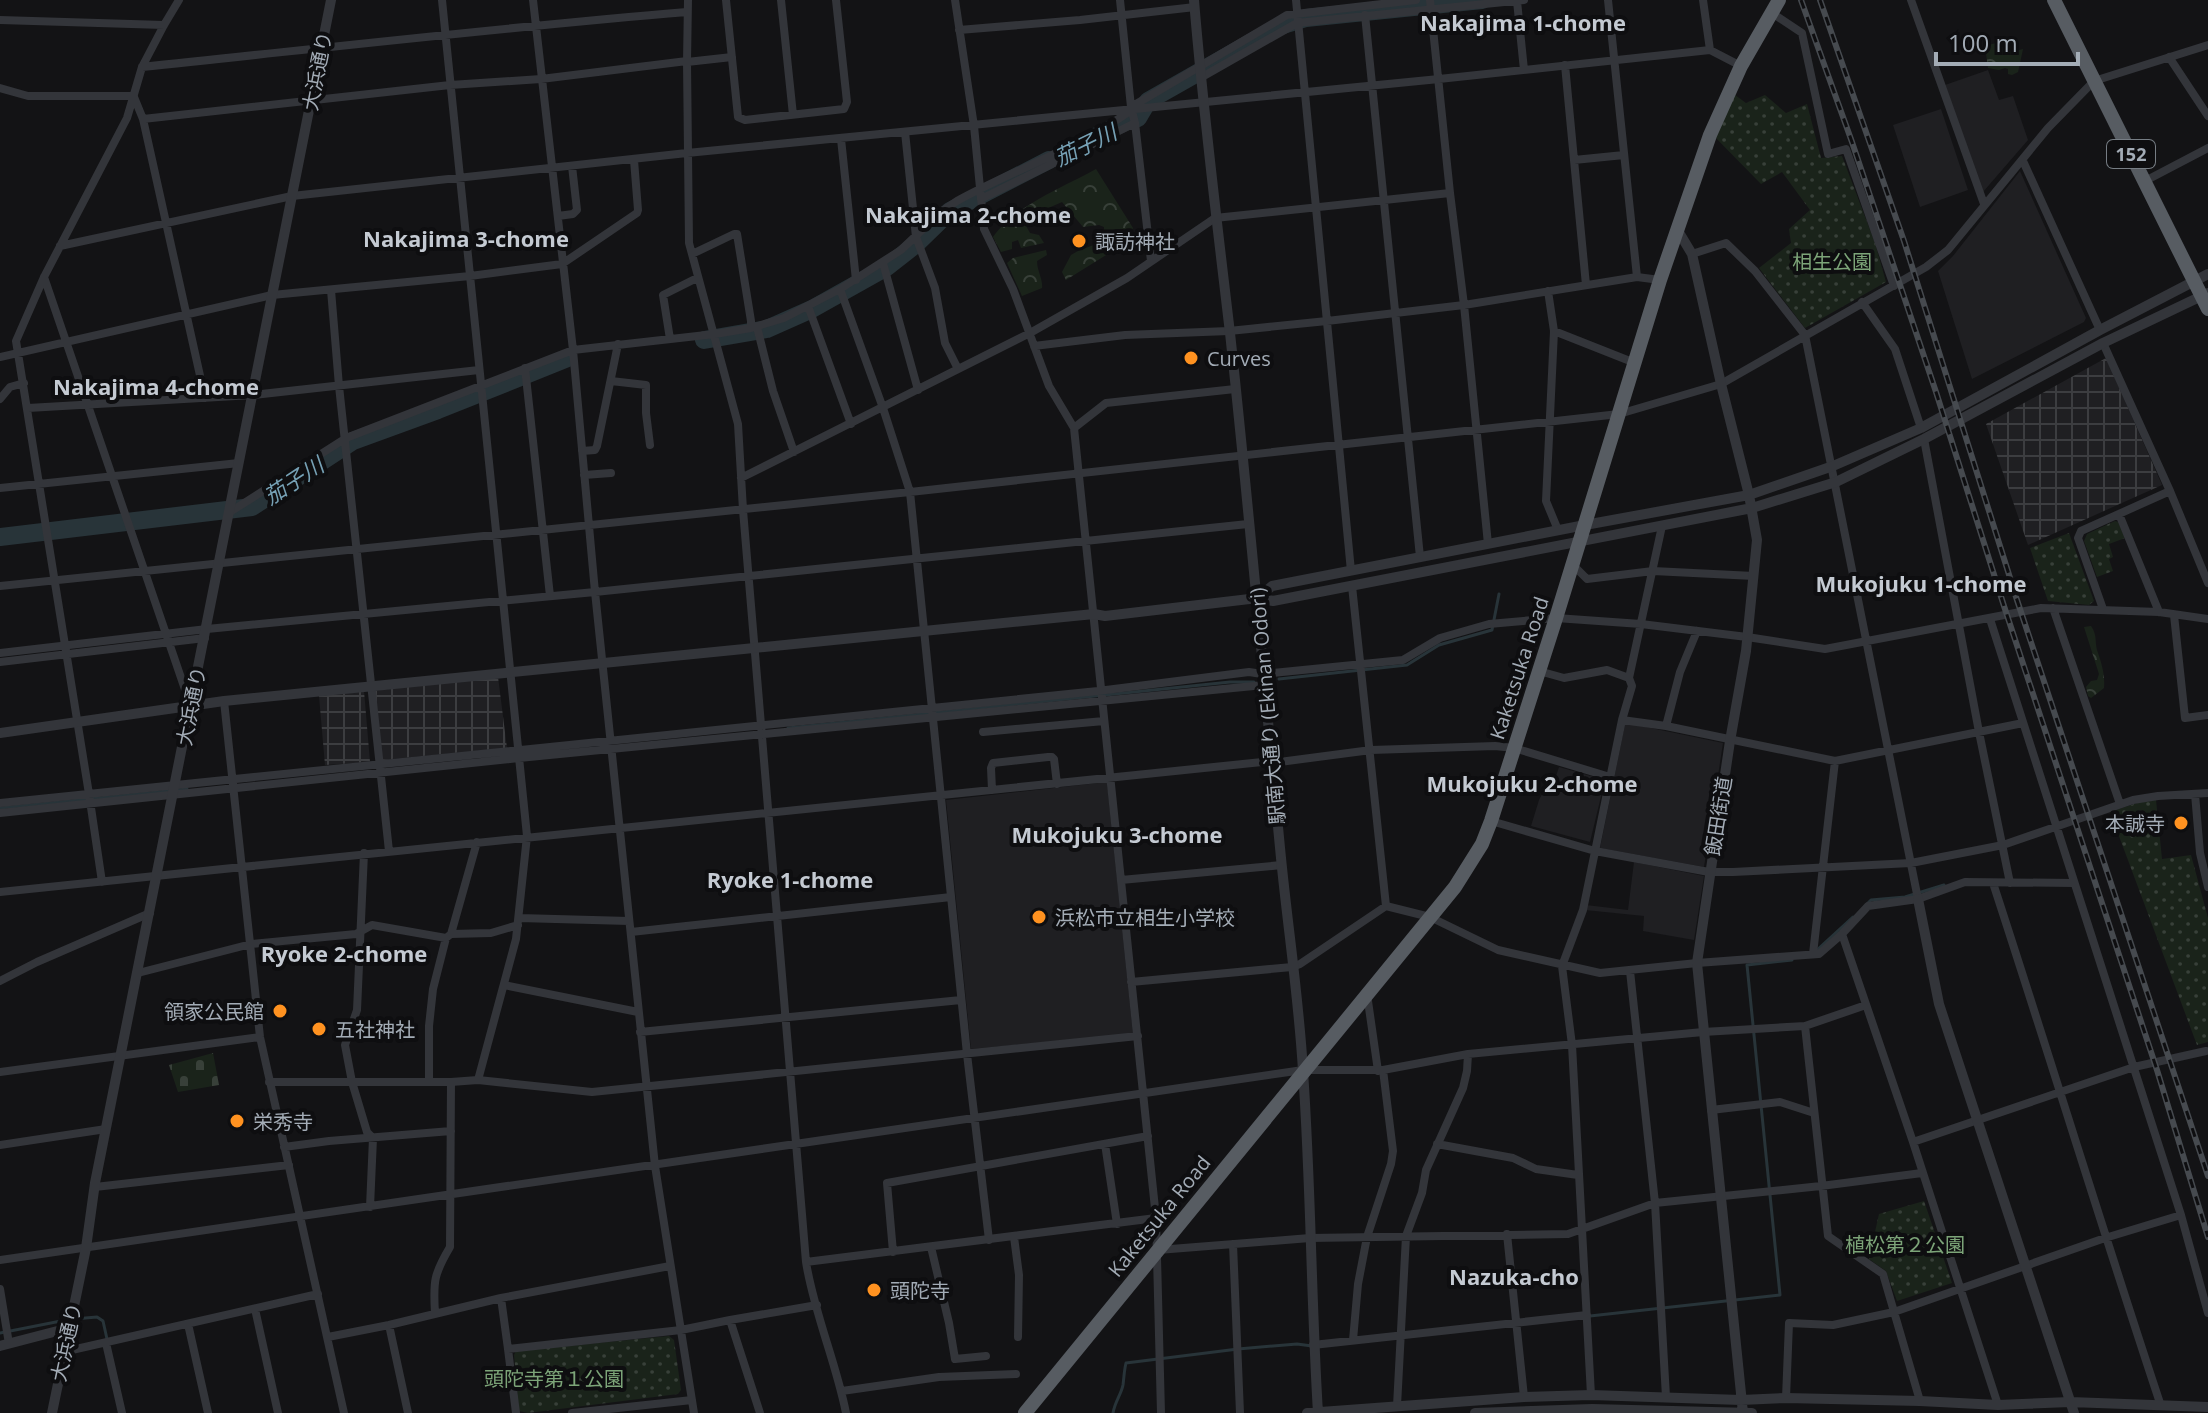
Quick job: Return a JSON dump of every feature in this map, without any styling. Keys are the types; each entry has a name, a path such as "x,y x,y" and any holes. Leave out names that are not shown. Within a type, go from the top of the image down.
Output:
{"highway":[{"name":"152","path":"2054,0 2193,279 2206,299"},
{"name":"Kaketsuka Road","path":"1025,1413 1455,887 1482,844 1677,229 1710,135 1741,66 1775,6"}],"street":[{"path":"102,882 16,341 44,277 127,118 142,67 179,0"},
{"name":"大浜通り","path":"52,1413 331,0"},
{"path":"442,0 527,836 518,922 478,1080"},
{"path":"533,0 573,350 588,525 655,1166 694,1413"},
{"path":"688,0 688,229 697,278 738,424 806,1262 846,1413"},
{"path":"726,0 738,117 745,120 843,110 846,106 836,0"},
{"path":"781,0 793,115"},
{"path":"955,0 974,126 985,232 1013,289 1049,386 1074,428 1156,1218 1161,1413"},
{"path":"1120,0 1151,261"},
{"path":"1296,0 1351,571"},
{"path":"230,512 346,438 573,350 715,337 756,329 809,309 884,266 918,241 946,209 1135,113 1287,15 1416,0"},
{"path":"1201,71 1297,23 1431,4 1524,0"},
{"path":"1608,0 1637,277"},
{"path":"1703,0 1710,50"},
{"path":"1911,0 1984,204"},
{"path":"1517,1 1524,70"},
{"path":"959,30 1121,15 1194,3"},
{"name":"駅南大通り (Ekinan Odori)","path":"1194,3 1258,598 1263,679 1303,1070 1314,1413"},
{"path":"1431,4 1488,544"},
{"path":"1775,6 1802,33 1828,154 1846,149 1894,286"},
{"path":"142,67 535,24 687,12"},
{"path":"1365,15 1420,557"},
{"path":"0,20 164,25"},
{"path":"0,586 1242,457 1619,414 1721,384 1926,267 1948,250 2048,128 2094,81 2208,45"},
{"path":"60,246 292,196 687,153 1135,113 1304,91 1710,50 1741,66"},
{"path":"143,119 732,57"},
{"path":"2169,57 2208,116"},
{"path":"1565,65 1586,285"},
{"path":"0,88 37,97 134,96"},
{"path":"134,96 143,119 205,398"},
{"path":"905,132 918,241 934,285 945,343 958,369"},
{"path":"841,139 856,280"},
{"path":"2145,181 2208,148"},
{"path":"1574,160 1624,155"},
{"path":"0,357 272,295 562,264 637,213 634,160"},
{"path":"2023,161 2100,330"},
{"path":"558,216 573,214 577,210 572,166"},
{"path":"741,478 1030,333 1127,278 1215,218 1450,193"},
{"name":"飯田街道","path":"1677,229 1692,254 1757,540 1747,637 1697,963 1742,1413"},
{"path":"692,254 737,234 751,321 794,452"},
{"path":"1692,254 1726,243 1755,271 1805,335 1939,1004 2074,1413"},
{"path":"884,266 918,390"},
{"path":"0,733 191,705 510,671 1094,614 1105,616 1258,598 1273,601 1752,508 1836,482 2100,330 2193,279 2208,274"},
{"path":"44,277 191,705"},
{"path":"1034,346 1125,335 1229,331 1327,321 1464,305 1637,277 1660,280"},
{"path":"670,339 663,295 697,278"},
{"path":"331,290 389,851"},
{"path":"1548,291 1554,331 1546,501 1558,530"},
{"path":"841,292 910,492 961,1000 989,1240"},
{"path":"1258,598 1272,586 1749,495 1922,433 2103,343 2206,299"},
{"path":"1862,302 1895,349 1922,433 2010,883"},
{"path":"809,309 851,424"},
{"path":"1554,331 1635,363"},
{"path":"2103,343 2208,583"},
{"path":"582,451 595,450 597,446 618,344"},
{"path":"525,368 550,596"},
{"path":"28,408 253,395 479,370"},
{"path":"611,381 646,385 650,445"},
{"path":"0,399 10,387 24,383"},
{"path":"1074,428 1106,403 1235,389"},
{"path":"0,488 239,463"},
{"path":"584,475 611,473"},
{"path":"2103,609 2078,538 2081,531 2170,491"},
{"path":"2119,514 2159,612"},
{"path":"0,653 66,649 364,613 749,577 1248,524"},
{"path":"1591,1395 1572,1045 1562,966 1583,910 1622,720 1632,686 1629,678 1662,526"},
{"path":"1572,564 1587,579 1653,571 1754,576"},
{"path":"1352,586 1386,906"},
{"path":"0,813 90,799 1361,667 1403,660 1440,638 1489,624 1556,618 1641,624 1825,649 2041,608 2159,612 2208,619"},
{"path":"2053,608 2120,804"},
{"path":"2174,615 2185,718 2208,715"},
{"path":"1990,619 2181,1215 2208,1313"},
{"path":"1666,726 1680,672 1697,631"},
{"path":"0,662 66,649"},
{"path":"1539,671 1564,678 1607,670 1629,678"},
{"path":"224,701 260,1037 344,1413"},
{"path":"1622,720 1666,726 1835,761 2023,723"},
{"path":"983,732 1104,721"},
{"path":"0,892 1371,750 1514,748 1610,777"},
{"path":"992,790 993,763 1048,757 1054,759 1057,784"},
{"path":"1813,954 1835,761"},
{"path":"1491,821 1595,851 1709,872 1822,868 1911,863 2003,845 2120,804 2158,796 2208,793"},
{"path":"2195,794 2200,853 2208,887"},
{"path":"0,803 90,799"},
{"path":"429,1082 429,1026 433,989 477,842"},
{"path":"364,853 357,1010 345,1045 367,1132 373,1138 370,1207"},
{"path":"1121,880 1282,865"},
{"path":"1131,982 1292,967 1386,906 1430,917 1498,950 1600,973 1819,954 1868,906 1918,899 1965,882 2074,883"},
{"path":"1993,883 2161,1406"},
{"path":"631,932 951,897"},
{"path":"0,981 150,913"},
{"path":"138,973 251,944 356,934 372,925 449,936 491,933 518,922 629,921"},
{"path":"1842,934 1998,1405"},
{"path":"1630,971 1655,1203 1666,1397"},
{"path":"504,985 638,1012"},
{"path":"1353,1340 1358,1284 1367,1237 1393,1151 1367,993"},
{"path":"640,1032 961,1000"},
{"path":"0,1260 1303,1070 1380,1070 1468,1054 1703,1032 1805,1026 1866,1005"},
{"path":"1805,1026 1828,1236 1883,1274 1920,1401"},
{"path":"269,1082 478,1080 592,1092 1138,1036"},
{"path":"0,1072 260,1037"},
{"path":"1913,1142 2134,1067 2207,1052"},
{"path":"1397,1406 1406,1236 1422,1193 1426,1170 1463,1088 1468,1054"},
{"path":"435,1313 437,1269 450,1247 451,1082"},
{"path":"1711,1110 1780,1102 1814,1113"},
{"path":"0,1145 106,1129"},
{"path":"284,1147 451,1131"},
{"path":"893,1252 887,1183 1148,1136"},
{"path":"1105,1144 1117,1224"},
{"path":"1437,1144 1513,1158 1536,1169 1578,1175"},
{"path":"95,1187 289,1165"},
{"path":"1158,1250 1310,1238 1568,1234 1655,1203 1922,1173"},
{"path":"1786,1398 1789,1323 1833,1325 1894,1312 2105,1238 2181,1215"},
{"path":"806,1262 1156,1218"},
{"path":"1507,1234 1524,1397"},
{"path":"1014,1237 1019,1275 1018,1337"},
{"path":"1233,1244 1240,1413"},
{"path":"931,1247 955,1359 986,1356"},
{"path":"328,1337 501,1298 670,1266"},
{"path":"0,1289 4,1345 69,1328"},
{"path":"63,1352 318,1294"},
{"path":"501,1298 516,1413"},
{"path":"508,1349 681,1330 817,1305"},
{"path":"255,1309 278,1413"},
{"path":"1313,1345 1587,1315"},
{"path":"730,1320 760,1413"},
{"path":"188,1324 208,1413"},
{"path":"389,1325 408,1413"},
{"path":"106,1343 122,1413"},
{"path":"842,1391 939,1377 1016,1374"},
{"path":"1314,1413 1591,1395 2208,1407"},
{"path":"572,1413 692,1400"},
{"path":"1475,1413 1592,1409 1752,1413"}],"shaded area":[{"path":"1988,70 1999,100 2013,96 2028,140 1983,192 1945,85"},
{"path":"1941,109 1968,190 1920,207 1893,125"},
{"path":"2020,171 2086,318 2084,322 1972,379 1938,271"},
{"path":"2106,358 2162,485 2028,545 1986,424"},
{"path":"498,677 507,748 381,760 373,691"},
{"path":"364,691 370,762 325,765 319,696"},
{"path":"1627,723 1723,743 1704,867 1600,848"},
{"path":"1559,767 1605,780 1590,842 1531,826 1539,800 1549,781 1554,782"},
{"name":"浜松市立相生小学校","path":"1107,782 1133,1034 971,1049 946,800"},
{"path":"1634,862 1704,876 1694,940 1643,931 1644,916 1585,910 1586,905 1628,910"}],"green space":[{"path":"1996,43 2012,52 2023,49 2018,72 2012,75 2005,68 1988,68 1985,46"},
{"name":"相生公園","path":"1731,92 1746,103 1765,95 1786,113 1807,104 1821,158 1842,156 1875,243 1886,282 1805,328 1759,268 1791,243 1789,229 1810,210 1782,172 1761,184 1711,133"},
{"path":"1096,169 1133,228 1127,242 1066,280 1062,272 1071,255 1104,241 1104,227 1083,227 1062,202 1025,224 1030,233 1039,235 1044,243 1021,248 1018,240 1012,242 1012,249 1001,252 993,237 1013,216"},
{"path":"1046,250 1047,255 1037,261 1042,288 1022,296 1007,263 1013,258"},
{"path":"2115,521 2125,538 2109,544 2113,571 2097,577 2084,541 2087,534"},
{"path":"2069,533 2094,601 2089,605 2048,601 2030,548"},
{"path":"2091,626 2103,670 2104,688 2091,698 2086,687 2097,680 2099,674 2084,627"},
{"path":"2156,800 2162,859 2191,855 2208,918 2208,1042 2197,1045 2110,812"},
{"path":"213,1053 219,1085 178,1092 169,1065"},
{"name":"植松第２公園","path":"1924,1201 1952,1283 1897,1301 1886,1271 1869,1259 1879,1214"},
{"name":"頭陀寺第１公園","path":"669,1336 674,1340 681,1390 678,1394 528,1413 519,1411 516,1351"}],"waterway":[{"name":"茄子川","path":"1075,147 1138,118 1148,101 1280,26 1306,18 1482,0"},
{"name":"茄子川","path":"704,340 767,329 812,309 887,267 950,211 1049,160"},
{"name":"茄子川","path":"0,537 252,507 353,441 568,358"},
{"path":"1279,679 1407,665 1439,645 1492,630 1499,594"},
{"path":"788,728 1254,682"},
{"path":"0,808 187,789"},
{"path":"1867,904 1871,900 1905,897 1944,885"},
{"path":"1817,950 1853,917"},
{"path":"1590,1316 1780,1295 1747,965 1792,960"},
{"path":"74,1319 97,1317 103,1321 107,1339"},
{"path":"0,1333 66,1320"},
{"path":"1113,1413 1122,1389 1126,1363 1238,1349 1297,1344 1312,1346"}],"railway":[{"path":"1801,0 1936,392 2157,1070 2208,1237"},
{"path":"1820,0 1904,241 2017,600 2208,1176"}],"place":[{"name":"諏訪神社","path":"1079,241"},
{"name":"Curves","path":"1191,358"},
{"name":"本誠寺","path":"2181,823"},
{"name":"浜松市立相生小学校","path":"1039,917"},
{"name":"領家公民館","path":"280,1011"},
{"name":"五社神社","path":"319,1029"},
{"name":"栄秀寺","path":"237,1121"},
{"name":"頭陀寺","path":"874,1290"}],"district":[{"name":"Nakajima 1-chome","path":"1523,22"},
{"name":"Nakajima 2-chome","path":"968,214"},
{"name":"Nakajima 3-chome","path":"466,238"},
{"name":"Nakajima 4-chome","path":"156,386"},
{"name":"Mukojuku 1-chome","path":"1921,583"},
{"name":"Mukojuku 2-chome","path":"1532,783"},
{"name":"Mukojuku 3-chome","path":"1117,834"},
{"name":"Ryoke 1-chome","path":"790,879"},
{"name":"Ryoke 2-chome","path":"344,953"},
{"name":"Nazuka-cho","path":"1514,1276"}]}
